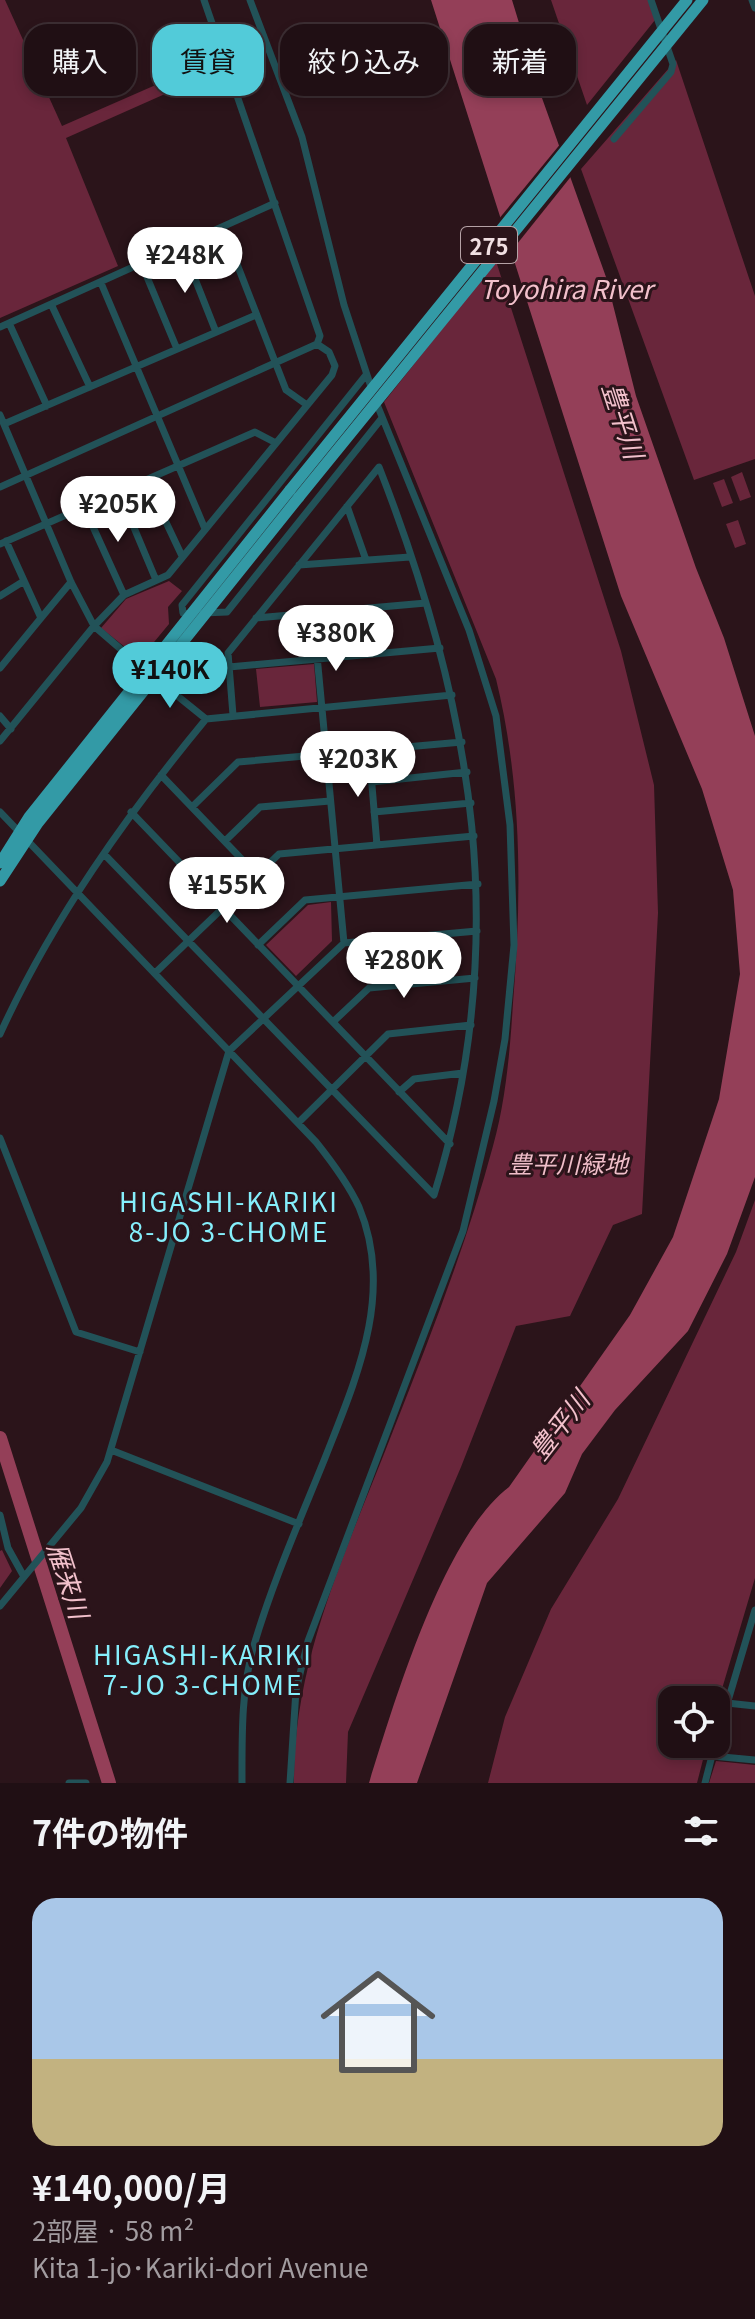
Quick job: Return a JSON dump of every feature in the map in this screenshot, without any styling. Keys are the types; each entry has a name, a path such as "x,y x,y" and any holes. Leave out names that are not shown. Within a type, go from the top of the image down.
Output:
{"highway":[{"name":"275","path":"0,863 150,674 204,613 294,494 687,0"},
{"name":"275","path":"150,674 189,614 294,494 703,0"},
{"name":"275","path":"0,881 23,837"}],"street":[{"path":"0,487 317,344 320,336 204,0"},
{"path":"250,0 302,137 344,305 366,375 469,630 496,716 510,825 514,945 505,1039 480,1170 443,1290 308,1641 296,1690 290,1783"},
{"path":"614,139 671,72 673,64 651,0"},
{"path":"752,0 755,8"},
{"path":"0,327 275,203"},
{"path":"223,228 286,390 307,405"},
{"path":"182,246 216,332"},
{"path":"142,265 177,349"},
{"path":"101,283 175,467 205,529"},
{"path":"52,306 90,387"},
{"path":"4,424 256,315"},
{"path":"9,323 47,406"},
{"path":"0,741 94,626 124,595 168,575 307,405 335,366 329,352 317,344"},
{"path":"366,375 182,605 183,613 227,612 382,418"},
{"path":"0,415 71,582 94,626 206,719"},
{"path":"41,618 3,543 255,432 276,443"},
{"path":"104,854 434,1195 450,1144 471,1025 478,884 467,772 452,695 426,603 379,467 228,653 233,715"},
{"path":"146,480 182,556"},
{"path":"119,492 156,580"},
{"path":"347,506 366,560"},
{"path":"84,507 124,595"},
{"path":"299,565 410,557"},
{"path":"0,596 24,581"},
{"path":"0,668 71,582"},
{"path":"256,618 426,603"},
{"path":"313,613 344,943"},
{"path":"229,667 440,648"},
{"path":"0,1034 25,978 131,812 206,719 452,695"},
{"path":"0,716 11,729"},
{"path":"192,807 238,762 462,742"},
{"path":"369,750 377,845"},
{"path":"372,782 467,772"},
{"path":"161,775 257,875"},
{"path":"225,841 260,807 330,801"},
{"path":"374,812 471,803"},
{"path":"0,812 298,1123 331,1162 359,1209 368,1240 373,1303 363,1362 250,1659 242,1729 242,1783"},
{"path":"131,812 450,1144"},
{"path":"155,973 279,854 474,836"},
{"path":"258,945 305,900 478,884"},
{"path":"0,1606 89,1496 111,1450 229,1051 344,943 477,931"},
{"path":"333,1022 369,988 475,978"},
{"path":"298,1123 394,1031 471,1025"},
{"path":"399,1092 414,1079 463,1073"},
{"path":"0,1138 76,1332 140,1352"},
{"path":"111,1450 299,1524"},
{"path":"0,1515 8,1548 26,1572"},
{"path":"730,1692 755,1610"},
{"path":"743,1647 755,1648"},
{"path":"730,1703 755,1706"},
{"path":"705,1783 711,1758"},
{"path":"730,1758 755,1760"},
{"path":"69,1783 86,1783"}],"green space":[{"path":"0,0 5,0 24,42 24,96 48,96 62,126 152,87 152,96 160,96 66,138 118,266 0,318"},
{"path":"551,0 649,0 655,20 587,105 576,73 576,24 559,24"},
{"path":"676,60 755,296 755,459 694,480 581,169"},
{"name":"豊平川緑地","path":"496,261 621,651 654,785 658,913 642,1214 613,1225 570,1316 516,1326 461,1467 348,1732 346,1783 294,1783 296,1737 313,1647 342,1560 460,1254 493,1146 507,1075 518,921 518,840 505,719 496,679 384,402"},
{"path":"742,472 751,497 740,501 731,477"},
{"path":"724,479 733,503 722,507 713,483"},
{"path":"738,520 746,544 735,548 726,524"},
{"path":"169,581 182,591 168,607 169,624 140,659 101,628 126,599"},
{"path":"314,664 317,702 260,707 256,669"},
{"path":"331,902 332,941 296,976 266,945 308,905"},
{"path":"755,1200 755,1578 723,1686 658,1686 658,1758 703,1758 697,1783 488,1783 505,1717 551,1609 618,1499 736,1252"},
{"path":"0,1551 12,1571 0,1588"},
{"path":"716,1761 755,1765 755,1783 709,1783"}],"water":[{"name":"Toyohira River","path":"431,0 512,0 519,24 464,24 464,96 541,96 606,277 636,396 724,638 755,736 755,1177 727,1254 688,1331 615,1410 582,1454 565,1493 487,1583 417,1783 369,1783 407,1667 442,1582 463,1543 485,1511 509,1487 630,1315 673,1237 719,1099 740,974 733,890 702,789 621,596 448,53 448,24 439,24"}],"pier":[{"path":"562,142 573,174 509,254 498,220"}],"waterway":[{"name":"雁来川","path":"0,1438 109,1783"}],"district":[{"name":"HIGASHI-KARIKI 8-JO 3-CHOME","path":"229,1215"},
{"name":"HIGASHI-KARIKI 7-JO 3-CHOME","path":"203,1668"}],"water label":[{"name":"豊平川","path":"625,420"},
{"name":"豊平川","path":"558,1424"}]}
